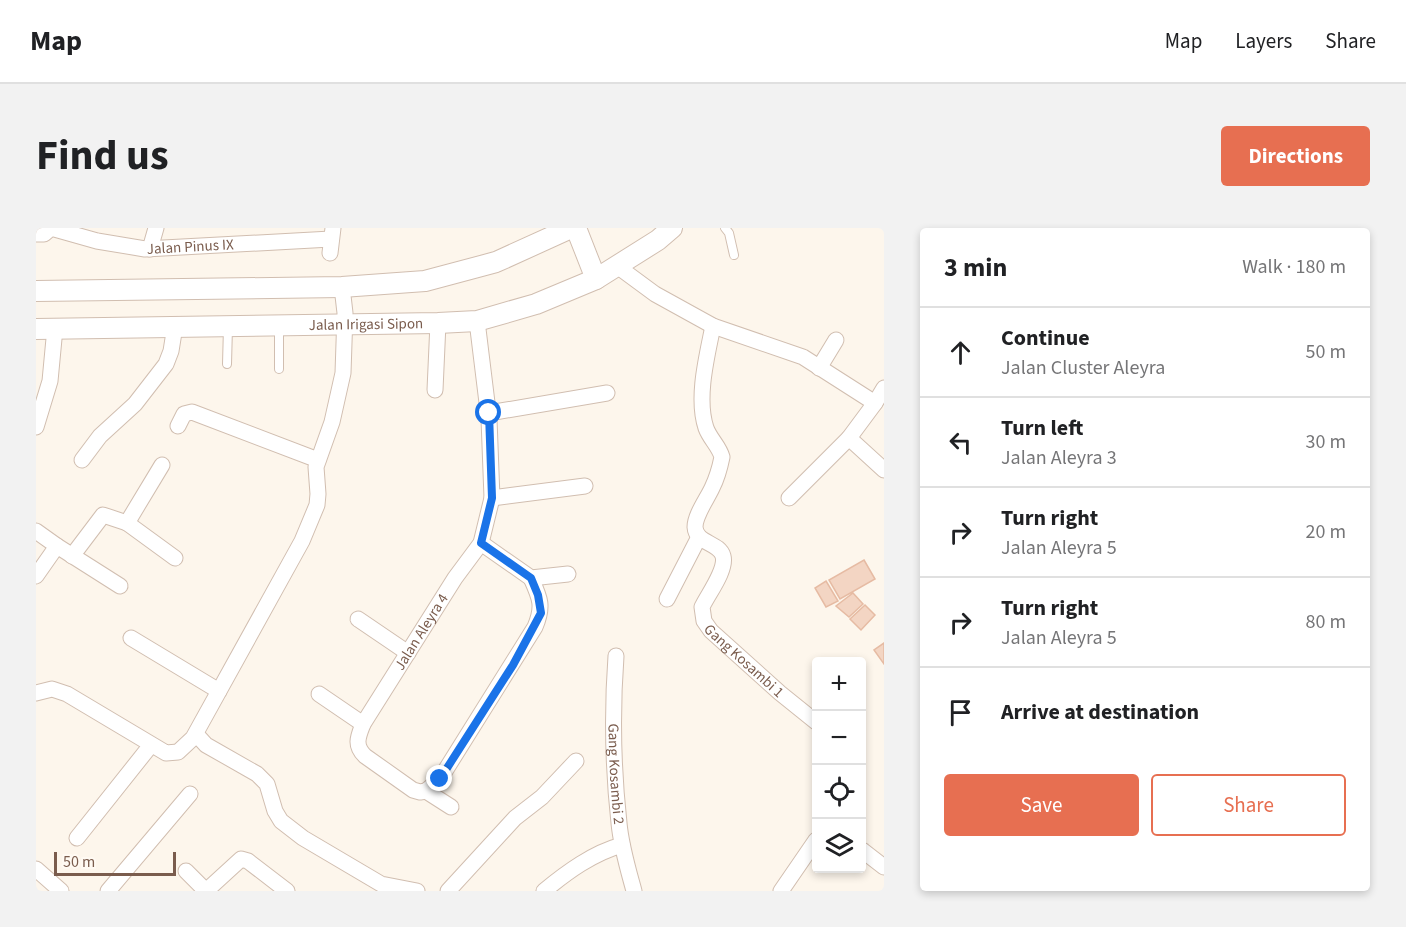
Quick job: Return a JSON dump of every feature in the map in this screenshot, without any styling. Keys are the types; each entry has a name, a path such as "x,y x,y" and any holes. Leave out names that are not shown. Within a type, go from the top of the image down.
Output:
{"street":[{"name":"Jalan Pinus IX","path":"36,234 44,234 51,228 97,241 150,249 331,240"},
{"path":"150,249 156,228"},
{"name":"Jalan Irigasi Sipon","path":"36,291 344,307 438,323 477,321 536,304 594,274 617,266 658,240 672,228"},
{"path":"575,230 594,274"},
{"name":"Jalan Irigasi Sipon","path":"46,329 279,325 496,262 575,230"},
{"path":"617,266 655,294 713,326 803,357 875,403"},
{"path":"36,693 52,689 67,694 166,753 172,754 184,747 196,734 306,531 317,505 315,474 332,422 343,373 344,307"},
{"path":"320,694 363,724 357,738 357,745 364,756 413,790 426,791 440,779 535,627 541,613 538,595 531,578 481,543 492,498 489,413 477,321"},
{"path":"435,390 438,323"},
{"path":"82,460 100,436 135,404 166,364 171,351 175,326"},
{"path":"667,599 699,537 695,528 696,522 714,485 722,457 705,427 703,396 705,364 713,326"},
{"path":"36,428 53,367 46,329"},
{"path":"819,368 836,340"},
{"path":"789,498 849,438 884,388"},
{"path":"489,413 607,393"},
{"path":"178,426 184,414 192,412 318,460"},
{"path":"849,438 884,470"},
{"path":"127,523 162,465"},
{"path":"492,498 585,486"},
{"path":"72,556 100,516 107,515 127,523 175,558"},
{"path":"36,531 120,586"},
{"name":"Gang Kosambi 1","path":"699,537 720,550 724,560 722,570 702,607 704,621 711,632 812,719"},
{"name":"Jalan Aleyra 4","path":"363,724 455,578 481,543"},
{"path":"36,576 57,546"},
{"path":"531,578 568,574"},
{"path":"358,619 408,652"},
{"path":"131,638 219,691"},
{"name":"Gang Kosambi 2","path":"616,656 615,750 619,823 622,845 634,891"},
{"path":"196,734 206,745 258,774 267,784 275,811 281,821 291,830 379,887 417,891"},
{"path":"78,838 152,746"},
{"path":"448,891 515,818 542,797 576,761"},
{"path":"426,791 451,807"},
{"path":"108,891 190,794"},
{"path":"544,891 567,872 608,849 622,845"},
{"path":"781,891 812,846"},
{"path":"866,854 884,867"},
{"path":"186,871 206,891 241,859 248,861 287,891"},
{"path":"38,875 61,891"}],"lane":[{"path":"725,228 729,233 734,255"},
{"path":"279,325 279,369"},
{"path":"227,364 228,326"}],"building":[{"path":"864,560 875,579 840,599 829,580"},
{"path":"826,581 838,601 826,607 815,588"},
{"path":"853,593 863,604 849,617 836,606"},
{"path":"865,605 875,615 861,630 850,619"},
{"path":"884,643 884,664 874,650"}],"route":[{"path":"440,779 513,665 541,613 538,595 531,578 481,543 492,498 489,413"}]}
